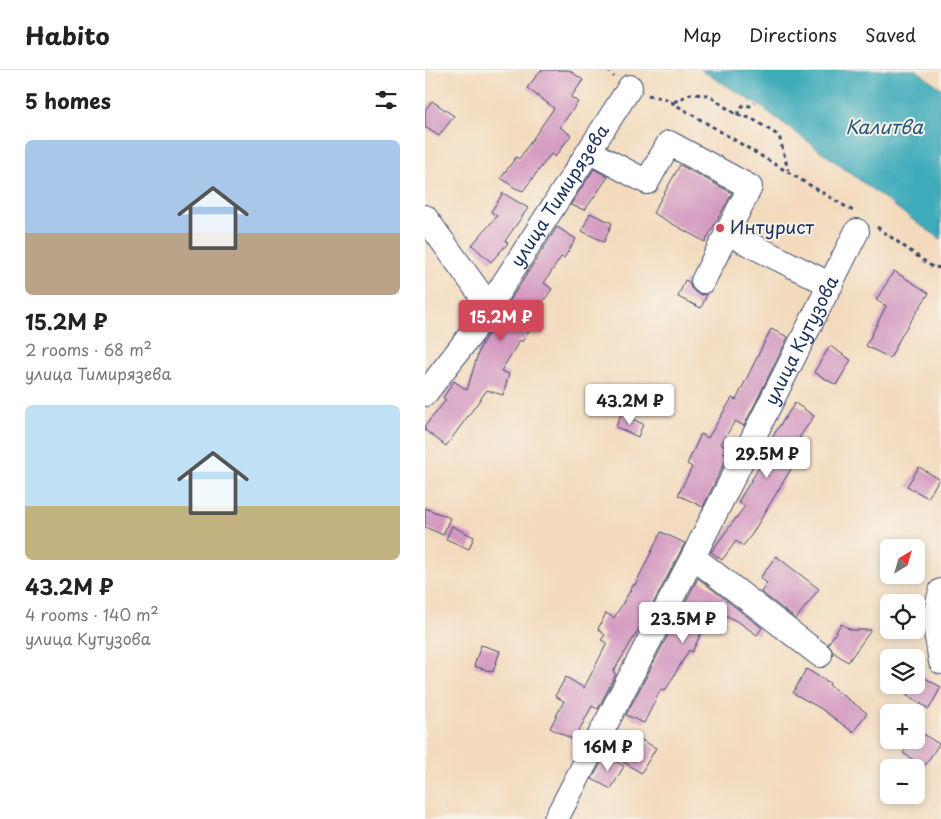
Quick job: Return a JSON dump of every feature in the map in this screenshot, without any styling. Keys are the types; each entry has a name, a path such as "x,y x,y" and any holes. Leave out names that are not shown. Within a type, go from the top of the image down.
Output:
{"street":[{"name":"улица Тимирязева","path":"425,394 472,333 629,89"},
{"path":"598,156 647,182 669,143 750,187 703,281"},
{"path":"425,217 436,249 489,306"},
{"name":"улица Кутузова","path":"556,819 693,557 863,223"},
{"path":"727,233 831,285"},
{"path":"693,557 820,655"},
{"path":"941,591 934,619 941,662"}],"path":[{"path":"608,70 629,89 667,98 788,171 863,223 934,268 941,267"},
{"path":"673,102 689,94 708,95 737,115 751,118 776,134 780,139 788,171"},
{"path":"737,115 743,104 750,106 755,103"}],"water":[{"name":"Калитва","path":"701,70 916,70 941,88 941,239 763,108"}],"building":[{"path":"541,70 569,70 583,80 571,97 578,102 560,127 571,135 555,157 551,154 523,191 501,178 516,157 519,159 554,108 527,88"},
{"path":"432,101 454,116 439,136 425,127 425,110"},
{"path":"680,165 732,193 705,242 653,213"},
{"path":"594,169 608,177 585,210 570,205"},
{"path":"503,193 528,208 505,241 508,243 491,262 472,245 497,216 491,212"},
{"path":"590,213 612,223 604,242 582,231"},
{"path":"557,227 576,239 564,258 561,257 544,283 552,289 527,326 530,329 522,342 520,340 501,371 509,374 503,395 487,390 446,446 425,430 425,426 446,400 443,398 454,381 467,390 480,347"},
{"path":"894,271 929,293 903,333 890,358 866,346 886,306 876,300"},
{"path":"685,280 689,282 691,288 696,293 707,294 701,308 678,297"},
{"path":"771,329 788,337 744,426 735,421 721,444 726,447 723,452 728,455 703,507 678,495 692,467 687,464 701,434 708,438 732,398 736,400"},
{"path":"830,346 851,360 836,385 814,372"},
{"path":"795,403 814,416 799,438 807,442 752,534 743,546 736,541 722,560 711,552 745,506 738,502 771,448 768,446 776,431"},
{"path":"621,414 643,424 638,437 616,427"},
{"path":"919,467 939,479 928,498 907,486"},
{"path":"425,508 450,518 443,535 425,527"},
{"path":"452,526 474,537 469,549 446,539"},
{"path":"661,532 685,543 645,619 613,672 616,674 598,709 592,706 574,740 550,728 564,701 555,696 566,677 584,688 607,643 601,640 605,635 598,629 606,613 614,618 635,585"},
{"path":"776,556 819,589 796,619 761,592 767,583 760,578"},
{"path":"698,578 762,628 757,635 713,608 692,652 689,650 665,691 661,689 644,723 626,715"},
{"path":"841,624 851,630 871,630 848,662 833,652 828,644"},
{"path":"481,645 500,651 493,672 474,666"},
{"path":"806,669 830,683 829,685 867,713 853,732 820,708 793,693"},
{"path":"925,678 941,687 929,709 925,707 925,704 921,704 906,695 925,694"},
{"path":"631,734 656,748 641,773 617,758"},
{"path":"925,735 939,744 925,765 925,759 912,759 903,753 906,749 925,749"},
{"path":"605,756 624,766 611,789 592,779"}],"place":[{"name":"Интурист","path":"720,228"}]}
